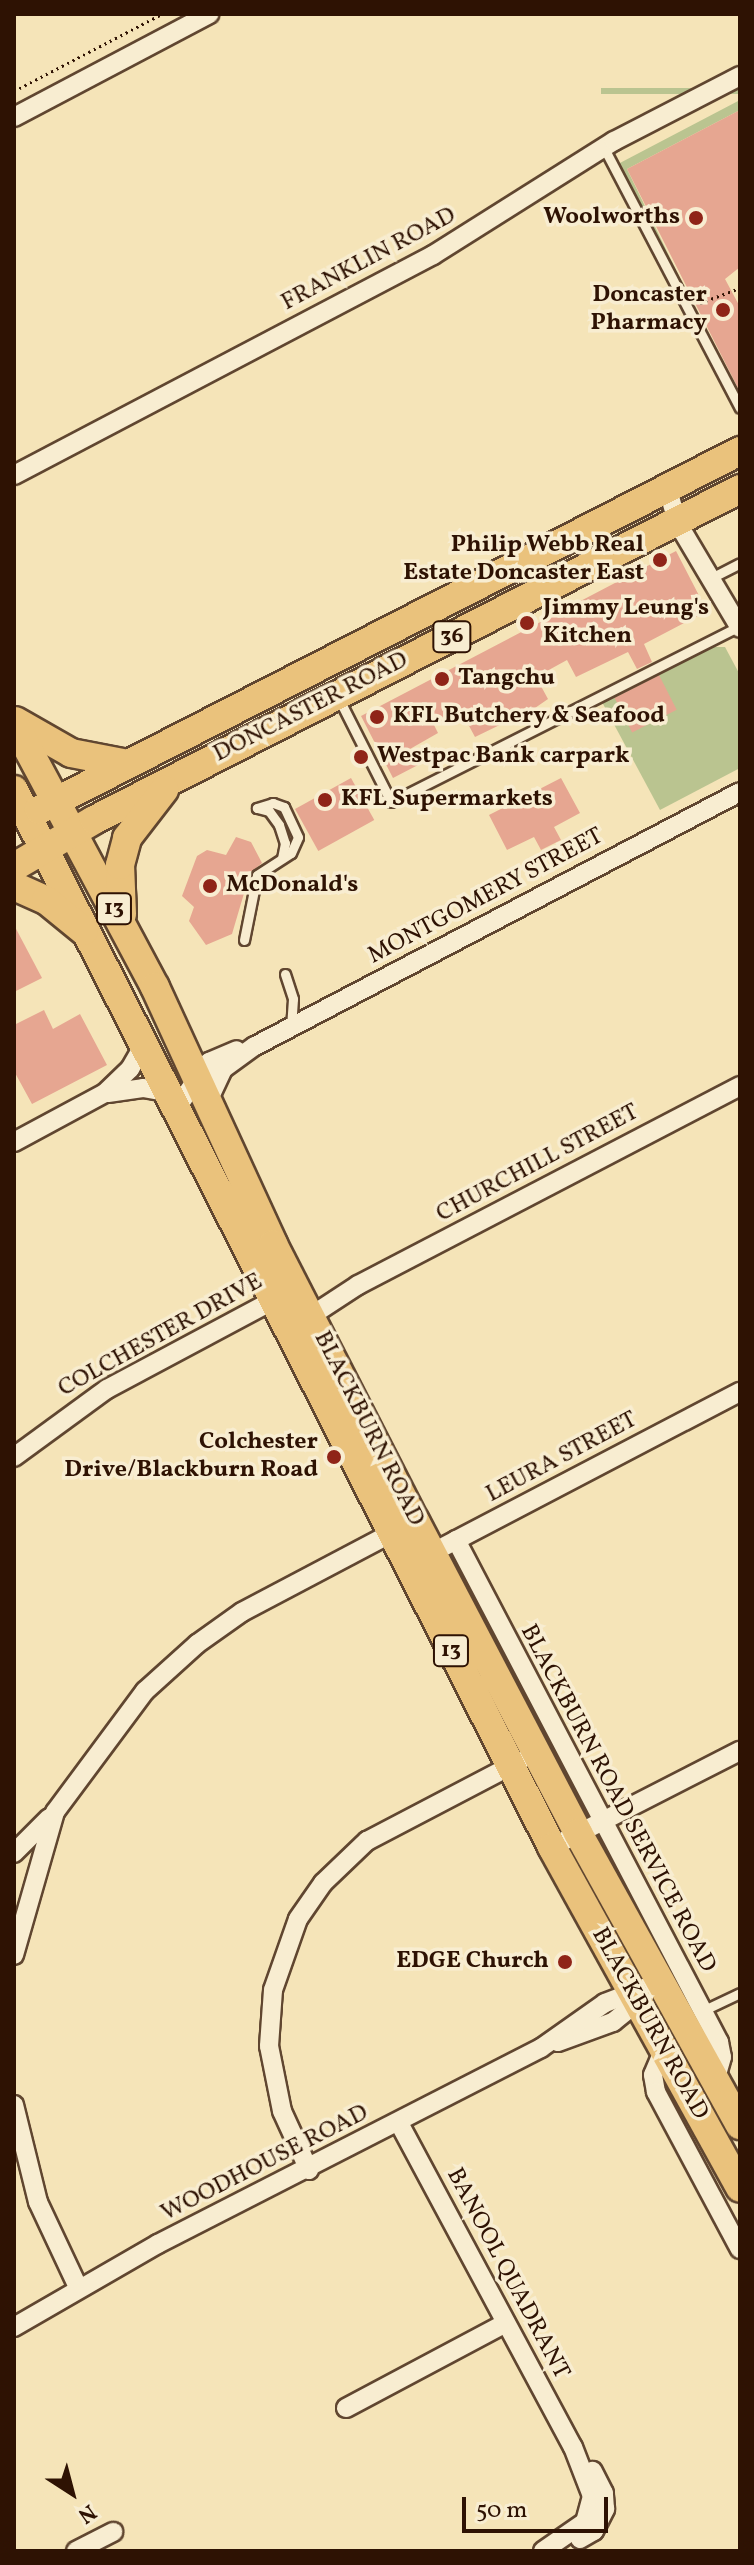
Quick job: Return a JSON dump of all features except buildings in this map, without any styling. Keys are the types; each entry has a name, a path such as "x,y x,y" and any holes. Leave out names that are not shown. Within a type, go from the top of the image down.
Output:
{"main road":[{"name":"DONCASTER ROAD","path":"21,819 740,451"},
{"name":"DONCASTER ROAD","path":"14,867 72,831 336,694 683,519 734,499"},
{"path":"14,722 71,753 128,764"},
{"name":"BLACKBURN ROAD","path":"14,722 123,926 203,1088 293,1307"},
{"path":"123,926 120,865 127,838 147,807 179,776"},
{"name":"BLACKBURN ROAD","path":"14,790 21,819 46,848 174,1099 293,1307 403,1527 407,1566 552,1847 740,2188"},
{"path":"14,886 46,900 94,939"},
{"name":"BLACKBURN ROAD","path":"403,1527 444,1546 536,1752 590,1828 660,1982 740,2125"}],"street":[{"path":"14,117 209,14"},
{"name":"FRANKLIN ROAD","path":"14,475 433,255 604,148 740,76"},
{"path":"668,490 739,627"},
{"name":"MONTGOMERY STREET","path":"174,1099 203,1088 209,1062 255,1046 740,792"},
{"path":"14,1142 105,1093 130,1069 145,1043"},
{"name":"CHURCHILL STREET","path":"293,1307 358,1285 740,1086"},
{"path":"105,1093 131,1088 174,1099"},
{"name":"COLCHESTER DRIVE","path":"14,1457 107,1389 293,1307"},
{"name":"LEURA STREET","path":"407,1566 740,1392"},
{"path":"14,1853 55,1812 130,1708 197,1644 267,1597 403,1527"},
{"name":"BLACKBURN ROAD SERVICE ROAD","path":"444,1546 590,1828 719,2042 722,2057 715,2081"},
{"path":"552,1847 740,1751"},
{"path":"309,2170 282,2111 269,2046 273,1990 287,1941 323,1883 367,1841 536,1752"},
{"path":"14,1955 55,1812"},
{"name":"WOODHOUSE ROAD","path":"14,2327 78,2287 541,2048 609,2023 635,1997 660,1982"},
{"path":"664,2049 653,2075 656,2092 740,2249"},
{"path":"14,2105 38,2202 78,2287"},
{"name":"BANOOL QUADRANT","path":"399,2123 573,2447 592,2496 591,2511 585,2522 543,2551"},
{"path":"346,2408 506,2323"},
{"name":"BANOOL QUADRANT","path":"554,2551 594,2531 605,2509 601,2485 573,2447"},
{"path":"76,2551 113,2532"}],"lane":[{"path":"604,148 740,408"},
{"path":"712,575 740,563"},
{"path":"336,694 391,802 739,627"},
{"path":"244,940 257,875 280,862 296,846 294,822 284,807 273,803 257,808 269,811 279,825 285,843 280,862"},
{"path":"285,974 293,999 291,1026"},
{"path":"702,2011 740,1993"}],"path":[{"path":"14,91 162,14"},
{"path":"694,306 740,288"}],"green space":[{"path":"601,88 740,88 740,94 601,94"},
{"path":"740,100 740,110 627,169 692,303 618,164"},
{"path":"710,647 725,647 740,675 740,768 660,810 602,702"}],"place":[{"name":"Woolworths","path":"696,218"},
{"name":"Doncaster Pharmacy","path":"723,310"},
{"name":"Philip Webb Real Estate Doncaster East","path":"660,560"},
{"name":"Jimmy Leung's Kitchen","path":"527,623"},
{"name":"Tangchu","path":"442,679"},
{"name":"KFL Butchery & Seafood","path":"377,717"},
{"name":"Westpac Bank carpark","path":"361,757"},
{"name":"KFL Supermarkets","path":"325,800"},
{"name":"McDonald's","path":"210,886"},
{"name":"Colchester Drive/Blackburn Road","path":"334,1457"},
{"name":"EDGE Church","path":"565,1962"}]}
